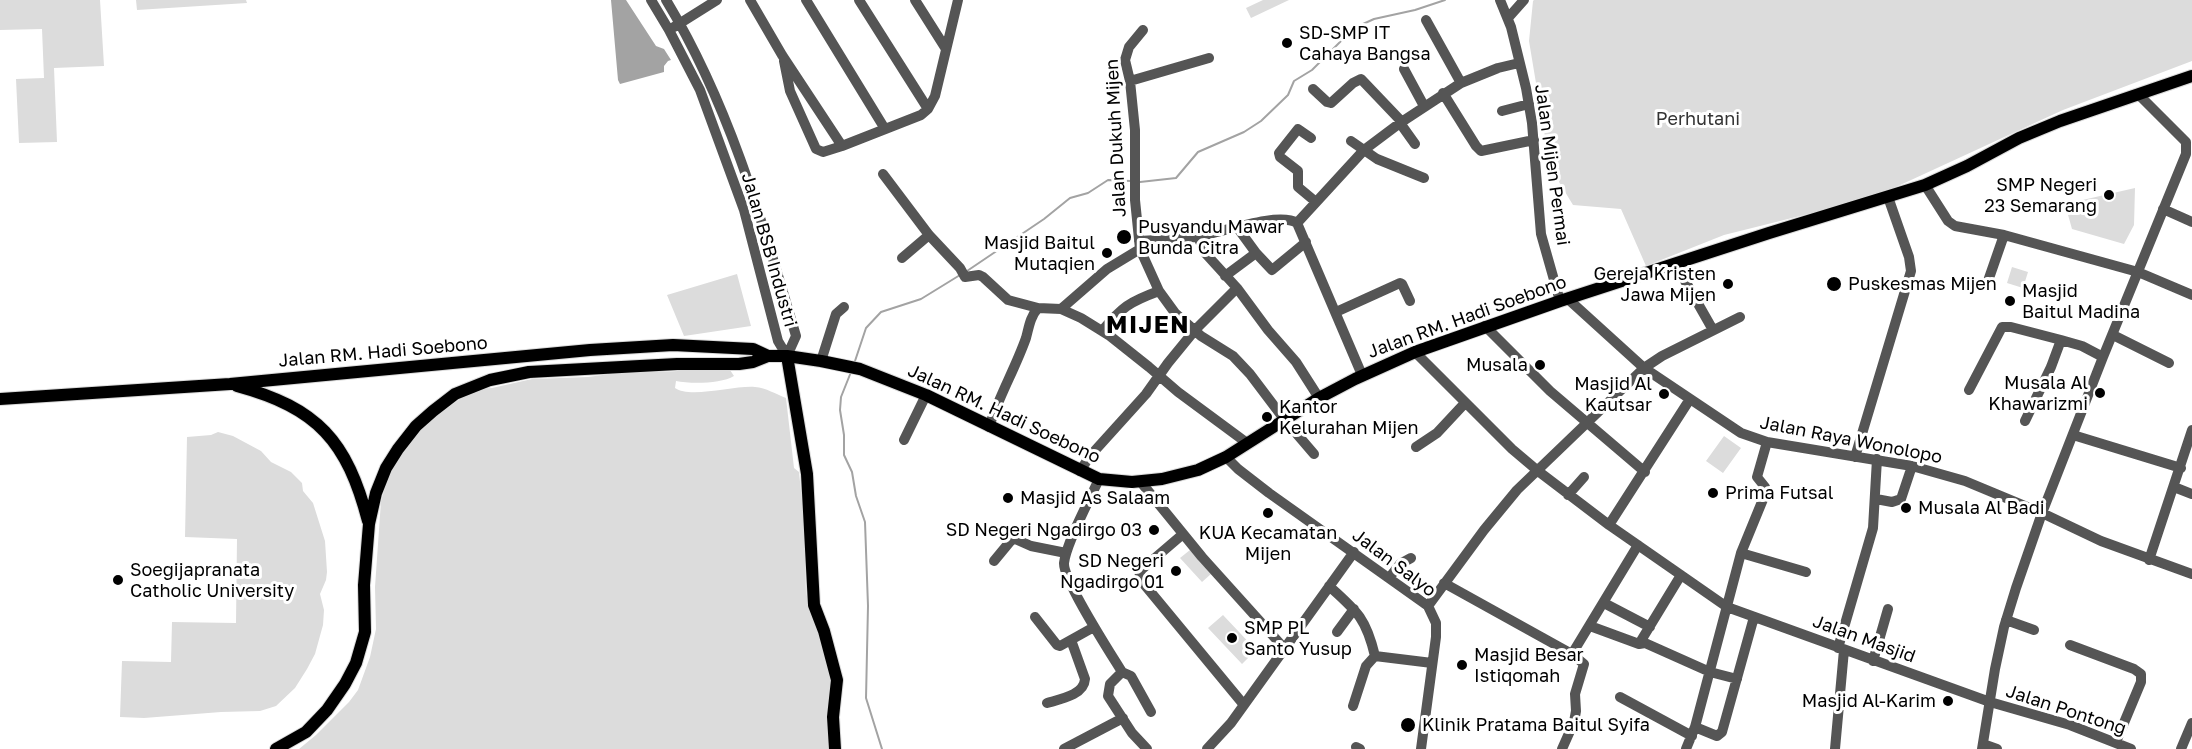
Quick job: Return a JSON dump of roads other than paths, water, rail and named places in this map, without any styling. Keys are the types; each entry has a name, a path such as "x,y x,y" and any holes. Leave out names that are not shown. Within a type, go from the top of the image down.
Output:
{"main road":[{"name":"Jalan RM. Hadi Soebono","path":"276,749 306,732 327,710 356,663 365,632 364,585 369,524 376,494 386,468 416,426 455,394 490,380 529,372 677,364 739,364 768,356 788,356 847,365 926,395 1100,479 1140,481 1178,476 1226,457 1319,398 1415,351 1769,233 1925,185 2060,120 2192,76"},
{"name":"Jalan RM. Hadi Soebono","path":"0,399 230,384 590,350 661,346 753,349 768,356"},
{"path":"788,356 807,474 814,605 837,680 833,717 835,749"},
{"path":"230,384 270,395 299,410 317,424 340,451 352,470 369,524"}],"street":[{"name":"Jalan BSB Industri","path":"651,0 700,90 740,199 778,341 788,356"},
{"name":"Jalan BSB Industri","path":"666,0 712,86 759,209 796,336 788,356"},
{"path":"667,27 704,0"},
{"path":"678,20 717,0"},
{"path":"750,0 782,55 842,146"},
{"path":"806,0 885,129"},
{"path":"859,0 928,109"},
{"path":"915,0 946,49"},
{"path":"782,55 790,91 816,149 823,152 921,115 928,109 935,96 958,0"},
{"name":"Jalan Mijen Permai","path":"1500,0 1508,18 1529,104 1541,234 1564,300"},
{"path":"1508,18 1524,0"},
{"path":"1426,20 1461,83"},
{"name":"Jalan Dukuh Mijen","path":"1143,30 1134,39 1126,53 1125,60 1130,81 1135,130 1135,200 1139,245 1159,291 1175,313 1233,356 1314,454"},
{"path":"1130,81 1209,58"},
{"path":"1297,223 1364,150 1424,106 1461,83 1498,68 1520,63"},
{"path":"1404,69 1424,106"},
{"path":"1313,89 1331,103 1353,82 1361,79 1401,123 1415,144"},
{"path":"1443,93 1481,151 1534,140"},
{"path":"1996,749 1983,746 1995,669 2006,620 2042,513 2103,357 2163,209 2189,155 2186,142 2139,95"},
{"path":"1502,111 1529,104"},
{"path":"1311,138 1298,129 1279,153 1280,157 1298,171 1298,187 1316,202"},
{"path":"1351,141 1377,159 1424,178"},
{"path":"883,174 929,235 963,272 986,279 1008,300 1038,308 1061,309 1081,318 1102,331 1247,443"},
{"path":"1925,185 1951,224 2004,235 2138,272 2191,291"},
{"path":"1856,457 1911,271 1909,257 1888,197"},
{"path":"2163,209 2192,222"},
{"path":"1061,309 1139,245 1198,237 1269,221 1293,220 1297,223 1306,242 1362,375"},
{"path":"1237,227 1272,270 1306,242"},
{"path":"902,258 929,235"},
{"path":"1988,281 2004,235"},
{"path":"1198,237 1206,254 1237,288 1268,330 1296,362 1319,398"},
{"path":"1225,276 1256,253"},
{"path":"1676,265 1713,330"},
{"path":"1336,312 1400,283 1410,301"},
{"path":"1080,471 1089,456 1146,394 1195,330 1237,288"},
{"path":"1102,331 1120,309 1138,298 1159,291"},
{"name":"Jalan Raya Wonolopo","path":"1564,300 1644,368 1741,433 1767,442 1912,466 1965,481 2042,513 2101,541 2192,574"},
{"path":"821,361 836,314 844,307"},
{"path":"990,427 994,411 1026,339 1033,314 1038,308"},
{"path":"1428,606 1484,530 1517,490 1644,368 1740,317"},
{"path":"1485,326 1512,355 1586,423 1645,472"},
{"path":"1969,390 2002,327 2011,327 2082,346 2103,357"},
{"path":"2113,335 2169,363"},
{"path":"2025,421 2051,367 2061,340"},
{"name":"Jalan Masjid","path":"1415,351 1465,403 1538,471 1609,525 1727,607 1990,702"},
{"path":"904,440 926,395"},
{"path":"1609,525 1690,399"},
{"path":"1416,447 1437,433 1465,403"},
{"path":"2149,560 2192,430"},
{"path":"2073,435 2181,468"},
{"path":"1686,749 1694,732 1741,553 1766,492 1758,477 1767,442"},
{"name":"Jalan Salyo","path":"1226,457 1256,483 1428,606 1436,623 1436,637 1421,749"},
{"path":"1835,749 1841,649 1870,541 1876,499 1877,459"},
{"path":"1876,499 1892,502 1901,499 1904,496 1912,466"},
{"path":"1568,495 1584,477"},
{"path":"1100,479 1066,553 1064,569 1094,627 1122,672 1131,676 1150,712"},
{"path":"1140,481 1183,534 1284,648"},
{"path":"2174,487 2192,494"},
{"path":"1183,534 1141,570 1139,578 1244,705"},
{"path":"994,561 1013,538 1031,546 1066,553"},
{"path":"1572,654 1638,545"},
{"path":"1207,749 1244,705 1354,552"},
{"path":"1741,553 1806,572"},
{"path":"1389,578 1400,564 1411,558"},
{"path":"1640,644 1681,575"},
{"path":"1444,583 1572,654 1584,664 1575,694 1574,722 1562,749"},
{"path":"1329,586 1359,614 1370,634 1375,656"},
{"path":"1604,603 1650,627"},
{"path":"1337,632 1354,609"},
{"path":"1873,661 1888,609"},
{"path":"1035,617 1060,646 1094,627"},
{"path":"1620,698 1694,732 1720,735 1754,617"},
{"path":"2006,620 2034,630"},
{"path":"1590,626 1640,644 1645,643 1710,672 1737,679"},
{"path":"1047,703 1066,698 1085,684 1085,678 1071,640"},
{"path":"2070,645 2134,669 2141,674 2141,682 2116,742"},
{"path":"1375,656 1432,663"},
{"path":"1353,706 1366,666 1375,656"},
{"path":"1122,672 1110,684 1108,696 1132,733 1147,749"},
{"name":"Jalan Pontong","path":"1990,702 2070,724 2131,749"},
{"path":"1064,749 1123,718"},
{"path":"2181,749 2192,723"}],"waterway":[{"path":"1140,182 1176,178 1198,152 1244,132 1261,121 1288,95 1294,81 1312,70 1342,40 1363,24 1445,0"},
{"path":"967,271 1044,219 1070,198 1088,193 1108,180 1131,181"},
{"path":"854,364 866,328 881,312 921,299 960,275"},
{"path":"851,372 841,397 840,410 844,455 852,472 856,496 865,522 868,606 866,698 882,749"}],"place":[{"name":"SD-SMP IT Cahaya Bangsa","path":"1287,43"},
{"name":"SMP Negeri 23 Semarang","path":"2109,195"},
{"name":"Pusyandu Mawar Bunda Citra","path":"1124,237"},
{"name":"Masjid Baitul Mutaqien","path":"1107,253"},
{"name":"Gereja Kristen Jawa Mijen","path":"1728,284"},
{"name":"Puskesmas Mijen","path":"1834,284"},
{"name":"Masjid Baitul Madina","path":"2010,301"},
{"name":"Musala","path":"1540,365"},
{"name":"Musala Al Khawarizmi","path":"2100,393"},
{"name":"Masjid Al Kautsar","path":"1664,394"},
{"name":"Kantor Kelurahan Mijen","path":"1267,417"},
{"name":"Prima Futsal","path":"1713,493"},
{"name":"Masjid As Salaam","path":"1008,498"},
{"name":"Musala Al Badi","path":"1906,508"},
{"name":"KUA Kecamatan Mijen","path":"1268,513"},
{"name":"SD Negeri Ngadirgo 03","path":"1154,530"},
{"name":"SD Negeri Ngadirgo 01","path":"1176,571"},
{"name":"Soegijapranata Catholic University","path":"118,580"},
{"name":"SMP PL Santo Yusup","path":"1232,638"},
{"name":"Masjid Besar Istiqomah","path":"1462,665"},
{"name":"Masjid Al-Karim","path":"1948,701"},
{"name":"Klinik Pratama Baitul Syifa","path":"1408,725"}],"district":[{"name":"MIJEN","path":"1148,325"}],"park label":[{"name":"Perhutani","path":"1698,119"}]}
